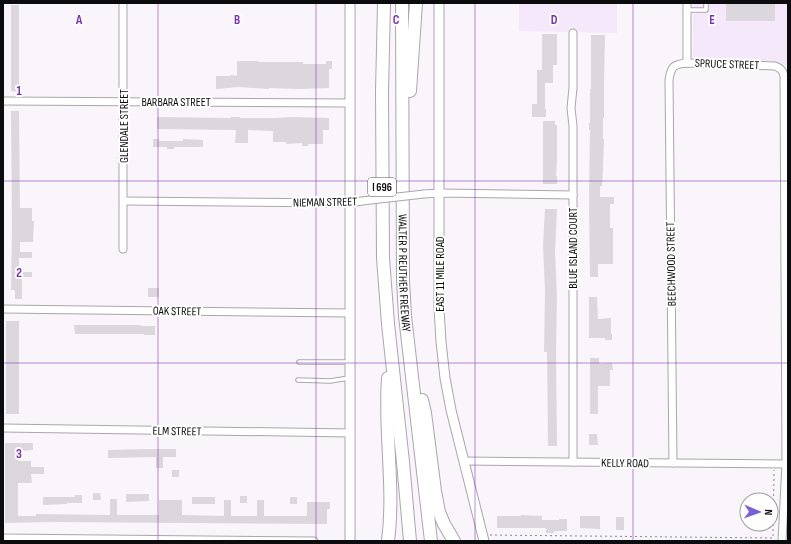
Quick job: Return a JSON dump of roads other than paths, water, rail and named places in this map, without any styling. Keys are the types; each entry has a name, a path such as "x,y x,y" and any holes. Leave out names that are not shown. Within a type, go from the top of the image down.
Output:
{"highway":[{"path":"376,3 383,62"},
{"name":"WALTER P REUTHER FREEWAY","path":"384,3 383,258 390,351 410,541"},
{"name":"WALTER P REUTHER FREEWAY","path":"402,3 402,234 405,309 431,541"},
{"path":"402,234 409,181 409,106 416,3"},
{"path":"388,541 390,510 387,399 390,351"},
{"path":"410,356 424,413 439,512 454,541"}],"main road":[{"path":"350,3 350,541"},
{"name":"EAST 11 MILE ROAD","path":"439,3 440,342 451,410 464,461 487,538"}],"street":[{"name":"GLENDALE STREET","path":"123,3 123,248"},
{"path":"686,63 687,7"},
{"name":"BLUE ISLAND COURT","path":"573,462 573,126 571,108 574,34"},
{"name":"SPRUCE STREET","path":"674,66 680,63 770,65 780,68 783,71 786,464"},
{"name":"BEECHWOOD STREET","path":"673,463 669,80 670,71 674,66"},
{"name":"BARBARA STREET","path":"3,101 350,104"},
{"name":"NIEMAN STREET","path":"124,201 350,203 440,193 573,195"},
{"name":"OAK STREET","path":"3,309 350,313"},
{"name":"ELM STREET","path":"3,428 350,433"},
{"name":"KELLY ROAD","path":"464,461 786,464"},
{"path":"782,541 786,504 786,464"},
{"path":"3,538 314,541"}],"lane":[{"path":"687,7 706,10 706,3"},
{"path":"299,362 350,362"},
{"path":"298,380 330,381 350,378"}]}
